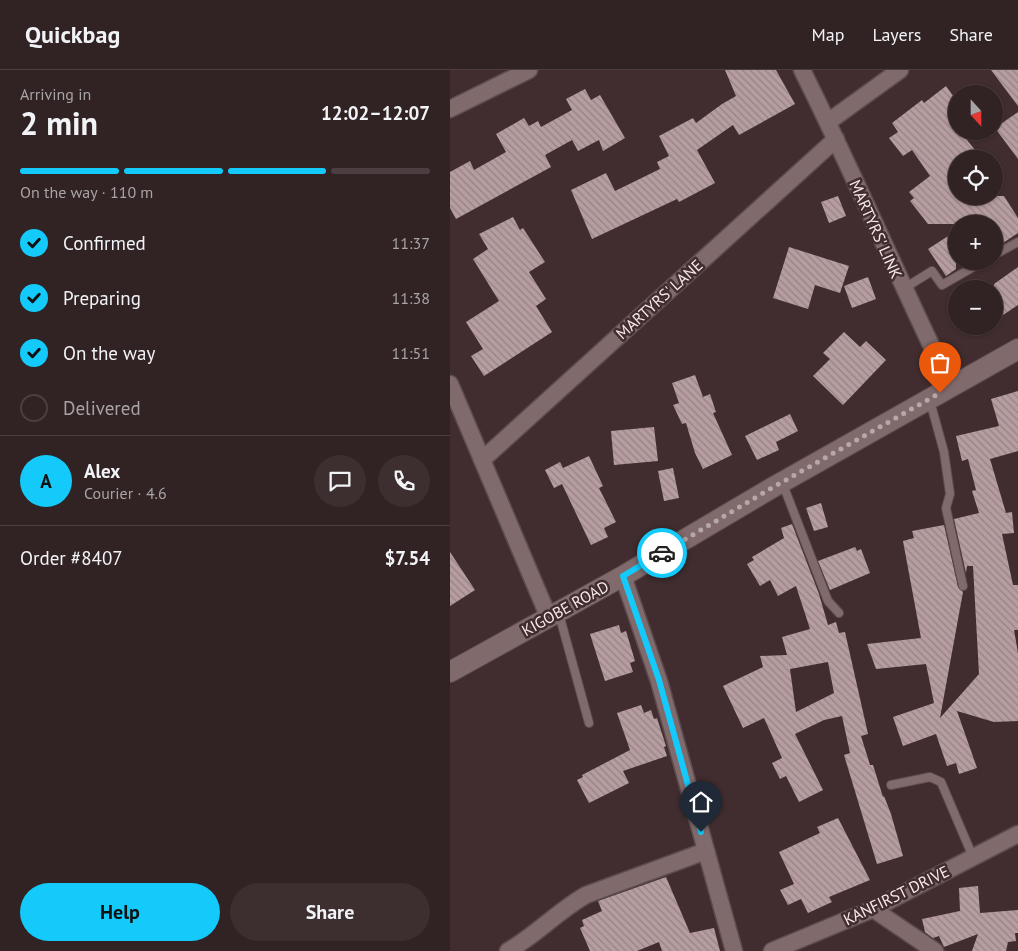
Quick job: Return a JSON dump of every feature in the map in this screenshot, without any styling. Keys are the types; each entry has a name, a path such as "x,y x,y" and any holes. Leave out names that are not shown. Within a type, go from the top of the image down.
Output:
{"street":[{"path":"450,108 529,70"},
{"name":"MARTYRS' LINK","path":"802,70 836,139 903,289 950,387"},
{"path":"828,122 900,70"},
{"name":"MARTYRS' LANE","path":"482,460 836,139"},
{"name":"KIGOBE ROAD","path":"450,672 623,576 782,482 1018,350"},
{"path":"450,384 482,460 553,615"},
{"path":"623,576 659,680 734,951"},
{"name":"KANFIRST DRIVE","path":"772,951 873,908 1018,834"},
{"path":"508,951 533,935 570,904 586,895 706,851"},
{"path":"873,908 935,951"}],"lane":[{"path":"1003,251 1018,242"},
{"path":"903,289 932,272 942,285 968,270"},
{"path":"929,399 944,452 950,494 946,508 964,586"},
{"path":"782,482 828,601 839,613"},
{"path":"553,615 589,723"},
{"path":"891,785 930,777 941,782 973,857"}],"building":[{"path":"725,70 776,70 795,104 739,135 733,125 697,150 715,183 679,202 677,199 592,239 571,190 606,173 615,191 660,169 657,162 669,156 659,136 693,118 696,123 736,96"},
{"path":"991,70 1018,70 1018,106 1003,85"},
{"path":"946,86 948,89 948,140 967,140 975,150 948,150 948,205 1003,205 1004,196 1018,218 1018,233 1003,243 1003,215 948,215 948,224 928,224 910,201 914,198 909,192 930,176 912,150 903,156 889,138 898,132 892,123 922,100 924,103"},
{"path":"585,89 591,100 600,95 625,138 603,151 599,140 578,151 572,140 545,155 551,167 456,219 450,208 450,172 470,161 474,170 506,152 496,134 524,118 529,126 538,121 541,127 572,110 566,99"},
{"path":"1018,112 1018,159 1003,139 1003,122"},
{"path":"838,196 846,216 829,223 821,202"},
{"path":"513,217 520,230 523,228 545,262 529,272 546,299 536,306 552,332 484,376 471,356 483,349 466,322 499,301 473,259 488,249 479,234"},
{"path":"948,236 948,270 955,270 946,276 928,249"},
{"path":"789,247 849,266 840,293 815,285 808,309 773,298"},
{"path":"1018,267 1018,305 1003,315 1003,280 1000,280"},
{"path":"868,277 876,299 852,308 844,286"},
{"path":"844,332 860,347 866,341 886,360 843,405 813,376 830,359 823,353"},
{"path":"695,375 703,397 710,394 716,412 713,413 732,455 703,469 695,453 686,423 682,424 673,405 679,403 672,383"},
{"path":"1018,391 1018,451 990,459 1006,513 1012,512 1014,533 1002,534 1013,585 1018,585 1018,630 1014,630 1018,653 1018,721 994,722 957,711 977,768 959,774 956,763 947,766 936,734 903,746 893,717 934,703 926,664 876,669 867,644 921,638 903,541 914,538 912,531 944,525 958,587 963,592 940,718 979,674 973,566 967,566 966,573 954,519 979,513 972,491 976,490 968,459 962,461 956,436 999,426 991,399"},
{"path":"790,414 798,431 776,442 779,450 757,460 745,436"},
{"path":"654,427 658,461 614,465 611,431"},
{"path":"589,456 603,486 599,488 616,522 604,528 608,537 591,545 562,484 554,488 545,470 560,462 563,468"},
{"path":"673,468 679,498 664,501 658,471"},
{"path":"821,503 828,527 814,531 806,508"},
{"path":"792,524 819,594 828,625 836,622 839,633 845,632 868,734 861,736 870,765 873,765 883,797 891,814 903,856 877,864 844,755 850,753 842,716 824,720 795,734 823,790 799,802 786,776 780,779 772,763 782,758 764,718 743,728 723,686 763,667 760,656 787,655 782,637 810,629 796,586 778,596 770,580 760,586 747,564 754,560 752,557 784,538 781,528","holes":["828,662 834,693 796,712 790,669"]},
{"path":"855,547 857,551 861,549 870,573 830,590 818,561"},
{"path":"450,552 475,590 450,606"},
{"path":"619,625 621,633 626,631 635,661 630,663 633,672 605,681 590,634"},
{"path":"641,705 644,713 651,710 654,719 657,718 666,746 664,747 667,756 623,771 629,783 589,803 577,780 583,777 582,775 630,750 617,713"},
{"path":"838,818 870,880 829,897 832,902 808,913 801,899 788,905 780,890 794,884 779,852 820,833 817,827"},
{"path":"666,877 690,933 714,928 720,951 662,951 659,942 637,951 590,951 580,928 584,926 582,920 602,911 598,901"},
{"path":"978,886 980,913 1018,910 1018,933 1015,933 1016,941 1008,942 1006,951 972,951 978,934 944,947 939,936 933,938 925,932 922,919 960,911 959,888"}],"way so far":[{"path":"662,553 770,489 940,393"}],"route":[{"path":"662,553 623,576 659,680 701,832"}]}
